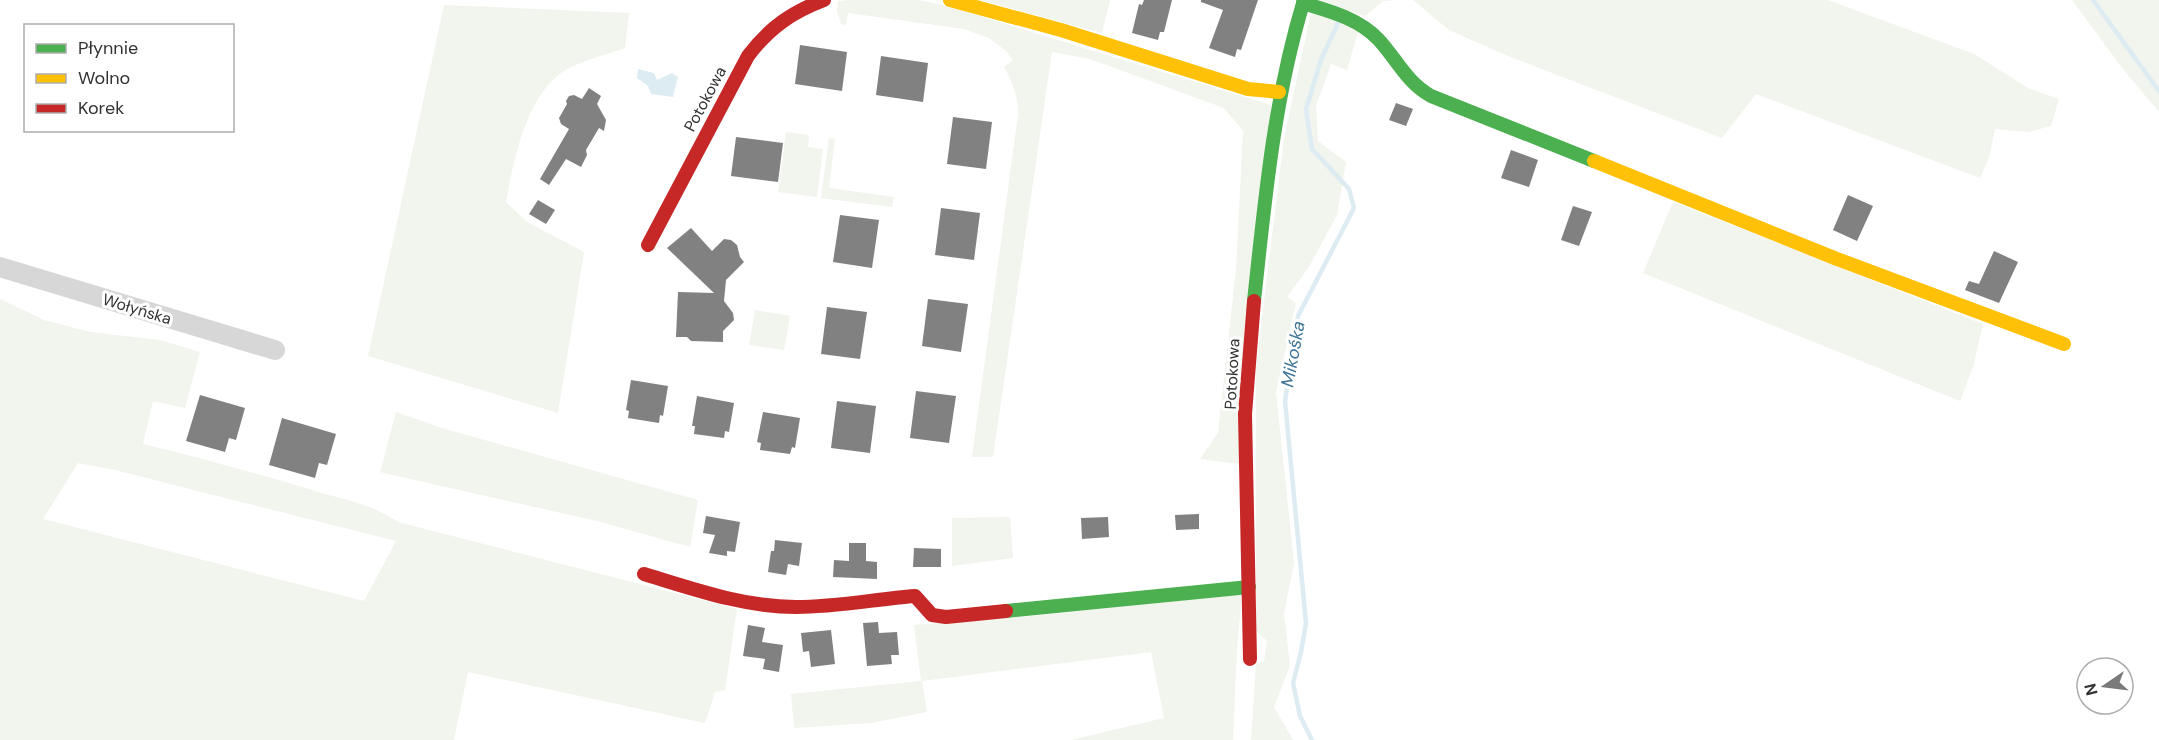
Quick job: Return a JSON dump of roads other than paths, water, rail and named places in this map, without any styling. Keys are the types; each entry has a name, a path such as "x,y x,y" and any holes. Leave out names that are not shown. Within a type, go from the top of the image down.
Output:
{"street":[{"name":"Potokowa","path":"648,245 729,88 754,46 774,25 799,9 824,0"},
{"path":"950,0 1061,30 1248,89 1279,92"},
{"name":"Potokowa","path":"1250,659 1246,376 1266,183 1279,92 1289,48 1304,1"},
{"path":"1304,1 1351,20 1366,29 1377,38 1412,84 1431,96 1837,259 2064,344"},
{"name":"Wołyńska","path":"0,267 274,350"},
{"path":"644,574 716,595 795,607 915,596 932,615 946,617 1249,587"}],"waterway":[{"path":"2093,0 2159,91"},
{"name":"Mikośka","path":"1312,740 1300,716 1293,683 1306,623 1285,401 1298,316 1354,208 1349,189 1312,149 1306,109 1321,60 1338,23"}]}
